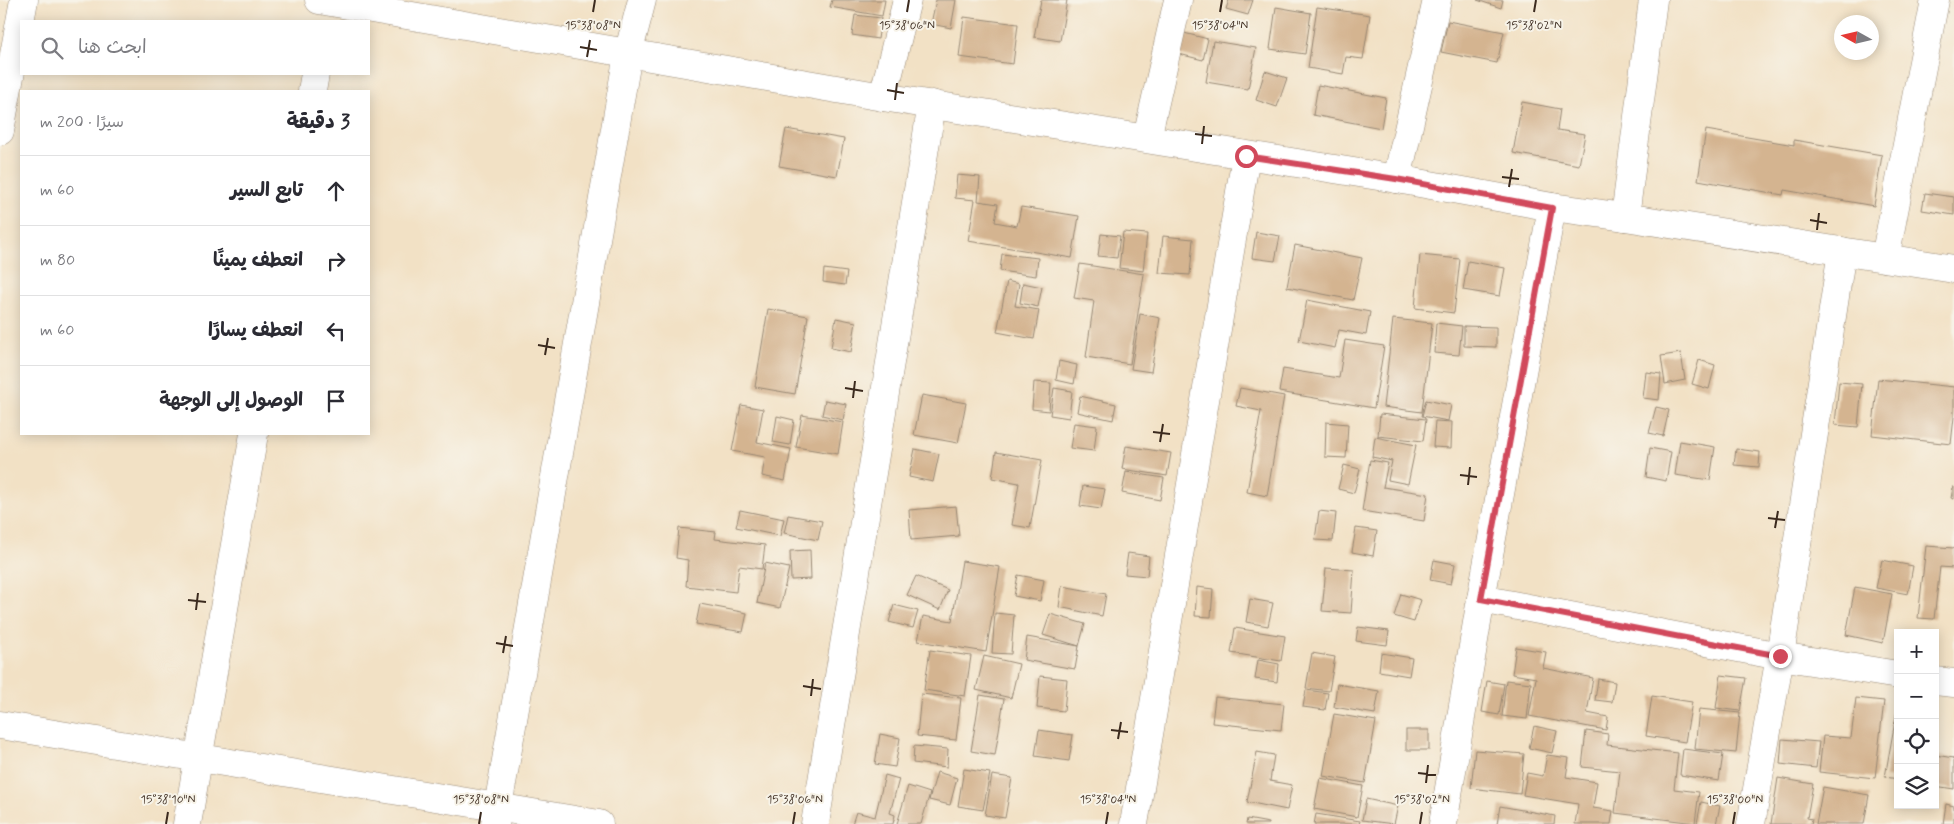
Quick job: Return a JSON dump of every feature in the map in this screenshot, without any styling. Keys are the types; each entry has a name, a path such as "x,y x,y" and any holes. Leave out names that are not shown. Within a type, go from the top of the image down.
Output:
{"street":[{"path":"20,20 24,0"},
{"path":"496,816 628,54 642,0"},
{"path":"883,97 908,0"},
{"path":"1147,138 1178,0"},
{"path":"1396,179 1437,0"},
{"path":"1625,217 1653,0"},
{"path":"1885,258 1935,0"},
{"path":"324,8 397,7 628,54 883,97 1396,179 1552,208 1625,217 1954,269"},
{"path":"0,131 20,22"},
{"path":"312,90 315,75"},
{"path":"815,824 932,104"},
{"path":"1134,824 1246,156"},
{"path":"1442,824 1552,208"},
{"path":"1752,824 1780,656 1842,252"},
{"path":"187,824 254,435"},
{"path":"1481,599 1780,656 1894,674"},
{"path":"1939,681 1954,684"},
{"path":"0,725 199,759 496,816 599,824"}],"building":[{"path":"832,0 885,0 882,16 830,7"},
{"path":"936,0 956,0 951,28 931,24"},
{"path":"1041,0 1067,0 1060,41 1034,37"},
{"path":"1229,0 1253,0 1248,15 1226,9"},
{"path":"1477,0 1503,0 1501,8"},
{"path":"1276,7 1311,13 1305,54 1270,49"},
{"path":"1317,7 1370,15 1363,59 1346,57 1343,74 1308,68"},
{"path":"855,15 881,18 878,39 852,35"},
{"path":"964,17 1018,24 1013,64 959,57"},
{"path":"1448,21 1504,32 1497,63 1441,52"},
{"path":"1184,33 1208,39 1203,60 1179,54"},
{"path":"1213,41 1256,48 1248,89 1206,82"},
{"path":"1265,71 1287,78 1277,107 1256,100"},
{"path":"1318,85 1386,98 1381,128 1313,115"},
{"path":"1522,102 1560,109 1557,130 1585,134 1579,165 1513,153"},
{"path":"786,129 844,139 837,176 779,166"},
{"path":"1706,130 1794,145 1794,140 1882,155 1874,206 1784,190 1783,195 1698,180"},
{"path":"957,175 980,177 978,201 998,204 995,222 1017,226 1021,207 1079,216 1072,258 968,241 975,200 955,198"},
{"path":"1925,193 1954,197 1954,215 1922,210"},
{"path":"1123,232 1147,234 1143,271 1119,268"},
{"path":"1256,232 1280,236 1275,261 1252,258"},
{"path":"1101,234 1120,236 1117,258 1098,256"},
{"path":"1163,236 1193,239 1190,275 1159,273"},
{"path":"1295,245 1362,258 1353,300 1287,287"},
{"path":"1002,254 1038,258 1036,276 1000,271"},
{"path":"1420,255 1460,259 1454,313 1415,308"},
{"path":"1468,261 1505,268 1500,296 1463,290"},
{"path":"1080,264 1144,274 1130,364 1086,357 1094,301 1074,298"},
{"path":"824,269 847,272 845,285 823,282"},
{"path":"1007,281 1019,284 1015,306 1039,310 1034,339 997,332"},
{"path":"1023,283 1042,287 1038,307 1020,303"},
{"path":"1307,300 1370,312 1366,335 1339,330 1335,348 1299,341"},
{"path":"768,309 808,316 795,394 755,387"},
{"path":"1140,314 1160,318 1151,372 1131,369"},
{"path":"836,318 856,322 851,352 831,348"},
{"path":"1393,319 1432,323 1422,412 1383,407"},
{"path":"1436,323 1462,326 1459,355 1434,353"},
{"path":"1464,326 1496,327 1496,347 1464,346"},
{"path":"1345,340 1384,346 1374,408 1279,392 1283,369 1339,378"},
{"path":"1681,353 1685,380 1665,384 1661,356"},
{"path":"1699,360 1715,365 1709,389 1692,384"},
{"path":"1059,361 1077,365 1074,384 1056,380"},
{"path":"1646,372 1661,374 1659,400 1643,398"},
{"path":"1878,379 1954,387 1954,417 1951,444 1872,435"},
{"path":"1034,382 1051,383 1049,411 1032,409"},
{"path":"1839,382 1862,384 1858,427 1835,425"},
{"path":"1054,388 1072,391 1069,418 1050,415"},
{"path":"1240,388 1284,396 1267,496 1247,492 1261,411 1236,406"},
{"path":"922,395 966,403 958,443 914,435"},
{"path":"1080,396 1116,404 1113,420 1077,412"},
{"path":"825,400 846,404 843,420 822,415"},
{"path":"1426,400 1451,405 1448,421 1422,416"},
{"path":"741,405 763,409 757,442 791,449 785,481 762,476 765,457 732,451"},
{"path":"1656,407 1669,410 1663,436 1649,433"},
{"path":"1380,414 1426,419 1423,441 1378,436"},
{"path":"802,415 843,422 838,454 796,447"},
{"path":"777,416 794,420 790,445 773,442"},
{"path":"1435,421 1452,422 1451,448 1433,447"},
{"path":"1326,422 1348,424 1346,458 1325,457"},
{"path":"1074,423 1097,426 1094,451 1070,448"},
{"path":"1375,437 1416,445 1408,484 1388,480 1392,461 1372,457"},
{"path":"1680,441 1715,447 1710,480 1675,475"},
{"path":"1126,446 1171,453 1167,476 1122,469"},
{"path":"1650,448 1671,452 1666,481 1646,477"},
{"path":"915,449 939,454 933,482 909,477"},
{"path":"1736,449 1760,452 1759,467 1734,465"},
{"path":"996,452 1042,460 1030,528 1012,525 1019,483 992,478"},
{"path":"1370,460 1388,463 1383,487 1428,494 1424,521 1362,511"},
{"path":"1344,465 1360,469 1354,493 1338,489"},
{"path":"1126,472 1164,478 1160,500 1122,493"},
{"path":"1083,486 1105,489 1101,509 1080,506"},
{"path":"1954,487 1954,499 1951,498"},
{"path":"956,506 959,536 911,540 909,510"},
{"path":"740,510 784,519 780,536 736,527"},
{"path":"1319,511 1336,513 1333,541 1315,540"},
{"path":"788,515 822,521 818,540 784,533"},
{"path":"679,528 716,532 715,539 765,545 762,569 739,566 736,592 686,586 688,560 676,558"},
{"path":"1356,528 1377,531 1373,556 1352,552"},
{"path":"1926,546 1954,548 1954,568 1940,567 1934,619 1918,618"},
{"path":"810,550 811,579 791,580 790,551"},
{"path":"1128,553 1149,556 1147,576 1125,574"},
{"path":"1434,560 1455,564 1451,584 1430,580"},
{"path":"1882,560 1913,566 1908,594 1876,588"},
{"path":"962,561 1000,567 986,652 918,641 923,616 952,621"},
{"path":"765,563 789,568 780,608 757,603"},
{"path":"1326,568 1354,570 1351,613 1322,611"},
{"path":"1018,575 1044,580 1040,601 1014,596"},
{"path":"916,576 948,590 940,610 907,595"},
{"path":"1062,586 1106,594 1102,616 1059,607"},
{"path":"1197,587 1213,589 1211,617 1195,616"},
{"path":"1855,587 1892,594 1883,643 1846,635"},
{"path":"1401,594 1421,600 1414,622 1394,616"},
{"path":"1250,599 1273,603 1268,626 1246,622"},
{"path":"700,604 747,613 743,632 696,624"},
{"path":"894,605 918,611 913,628 889,622"},
{"path":"995,613 1014,615 1011,654 992,653"},
{"path":"1050,614 1085,624 1079,646 1043,635"},
{"path":"1358,627 1389,631 1387,645 1356,641"},
{"path":"1235,628 1285,636 1281,661 1231,653"},
{"path":"1027,637 1079,646 1075,669 1024,660"},
{"path":"1516,647 1546,652 1543,668 1593,678 1587,713 1608,717 1606,730 1529,716 1536,678 1512,674"},
{"path":"930,650 971,656 965,696 924,690"},
{"path":"1312,653 1335,657 1329,691 1306,688"},
{"path":"1381,653 1412,658 1409,676 1379,671"},
{"path":"984,656 1019,664 1011,698 976,690"},
{"path":"1258,660 1279,664 1277,682 1255,679"},
{"path":"1721,675 1746,678 1740,711 1716,708"},
{"path":"1040,676 1067,679 1064,711 1037,708"},
{"path":"1598,679 1615,682 1612,702 1595,700"},
{"path":"1506,680 1531,683 1527,719 1502,716"},
{"path":"1487,681 1504,684 1499,715 1482,712"},
{"path":"1337,684 1379,691 1375,714 1334,707"},
{"path":"1306,690 1328,693 1325,710 1303,707"},
{"path":"921,694 961,698 956,740 917,736"},
{"path":"980,695 1004,699 995,755 971,751"},
{"path":"1652,696 1692,702 1685,742 1646,736"},
{"path":"1215,697 1284,704 1281,730 1212,723"},
{"path":"1856,698 1884,701 1875,778 1819,772 1823,736 1851,738"},
{"path":"1699,709 1740,713 1736,753 1695,749"},
{"path":"1334,714 1376,721 1365,783 1323,776"},
{"path":"1534,726 1557,731 1552,753 1529,748"},
{"path":"1894,727 1894,778 1885,777"},
{"path":"1039,730 1073,735 1069,761 1035,756"},
{"path":"1406,730 1429,730 1429,750 1406,750"},
{"path":"1586,731 1608,734 1607,745 1678,753 1674,789 1699,792 1695,823 1615,813 1620,771 1582,767"},
{"path":"880,734 900,738 895,767 875,764"},
{"path":"1782,739 1819,742 1816,768 1780,764"},
{"path":"914,746 948,749 947,767 913,763"},
{"path":"1683,749 1723,754 1719,781 1680,775"},
{"path":"1475,750 1524,754 1520,794 1471,788"},
{"path":"1257,752 1274,755 1270,781 1292,785 1287,810 1247,802"},
{"path":"1547,755 1569,758 1566,777 1597,782 1593,808 1613,811 1611,824 1575,824 1578,804 1523,795 1527,773 1543,776"},
{"path":"1939,756 1954,758 1954,789 1939,787"},
{"path":"964,769 990,773 983,810 958,806"},
{"path":"937,772 957,778 950,805 929,800"},
{"path":"885,775 899,779 890,813 895,815 893,824 852,824 856,812 875,817"},
{"path":"992,775 1012,778 1005,818 985,815"},
{"path":"1320,778 1363,786 1357,817 1314,809"},
{"path":"1778,778 1813,784 1807,818 1812,819 1811,824 1771,824"},
{"path":"908,786 930,793 921,824 897,824"},
{"path":"1823,787 1869,795 1864,824 1816,824"},
{"path":"1366,799 1398,806 1394,824 1362,820"},
{"path":"1701,802 1720,806 1716,824 1697,823"},
{"path":"1946,804 1954,806 1954,824 1943,824"},
{"path":"1500,806 1555,816 1554,824 1497,824"},
{"path":"1316,814 1360,821 1359,824 1314,824"},
{"path":"1247,819 1269,823 1269,824 1246,824"}],"route":[{"path":"1246,156 1396,179 1552,208 1481,599 1780,656"}]}
